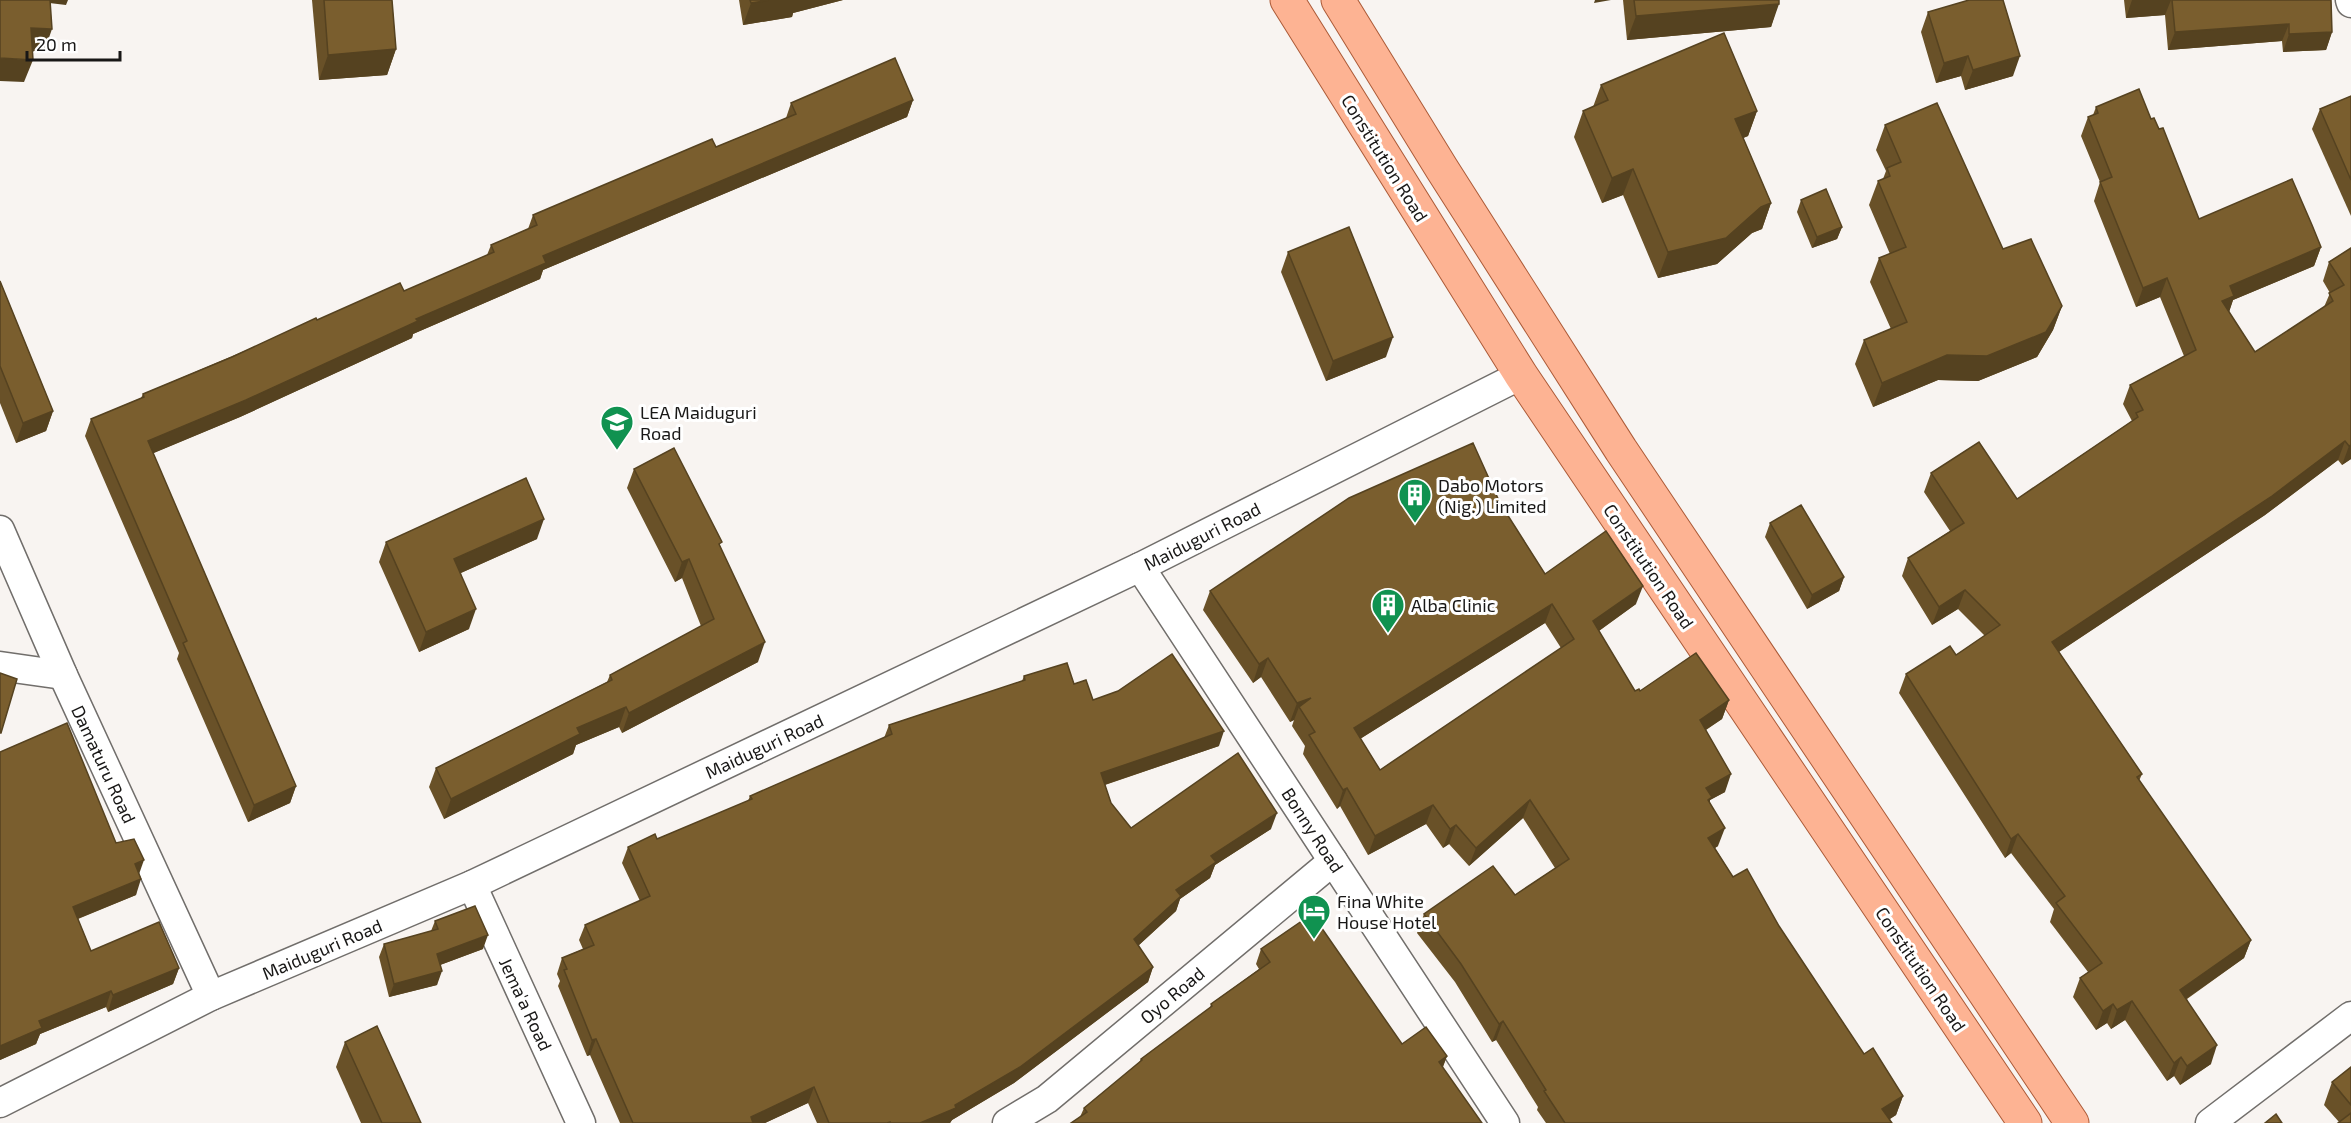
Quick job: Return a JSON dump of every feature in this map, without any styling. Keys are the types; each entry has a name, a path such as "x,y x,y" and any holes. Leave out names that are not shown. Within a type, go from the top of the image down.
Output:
{"main road":[{"name":"Constitution Road","path":"1287,0 1521,375 2025,1123"},
{"path":"1338,0 1621,450 2072,1123"}],"street":[{"name":"Maiduguri Road","path":"0,1103 211,996 472,885 1140,567 1521,375"},
{"name":"Damaturu Road","path":"0,530 63,675 211,996"},
{"name":"Bonny Road","path":"1140,567 1505,1123"},
{"path":"0,666 63,675"},
{"name":"Oyo Road","path":"1007,1123 1047,1099 1333,861"},
{"name":"Jema'a Road","path":"472,885 581,1123"},
{"path":"2210,1123 2351,1016"}],"building":[{"path":"0,0 50,0 52,29 31,28 33,60 0,58"},
{"path":"324,0 392,0 396,49 328,55"},
{"path":"750,0 770,0 751,3"},
{"path":"1634,0 1779,0 1779,4 1636,16"},
{"path":"1969,0 2003,0 2020,56 1973,70 1968,56 1944,63 1928,12"},
{"path":"2172,0 2331,0 2332,32 2289,34 2289,24 2175,32"},
{"path":"1724,33 1757,111 1735,119 1771,203 1761,207 1726,238 1668,252 1633,169 1612,178 1583,111 1608,100 1601,85"},
{"path":"895,58 913,100 543,256 546,263 416,319 418,321 246,400 148,441 296,786 254,805 183,643 187,641 91,419 144,397 143,394 400,283 404,291 494,252 491,245 537,225 533,215 712,139 716,147 796,114 791,103"},
{"path":"2139,89 2151,119 2154,118 2159,129 2163,128 2199,219 2292,179 2321,247 2230,286 2234,296 2222,301 2255,352 2333,301 2329,293 2344,285 2329,262 2351,248 2351,445 2349,446 2345,441 2272,496 2052,642 2142,774 2137,777 2251,940 2180,990 2217,1045 2187,1066 2181,1057 2174,1063 2132,1001 2117,1010 2113,1004 2103,1011 2080,978 2102,963 2056,903 2065,896 2018,834 2011,839 1906,674 1950,646 1956,655 2000,625 1965,590 1939,607 1908,558 1964,523 1931,473 1979,442 2017,499 2138,417 2136,413 2143,410 2130,385 2196,350 2167,278 2143,288 2100,182 2112,177 2088,117 2098,113 2096,107"},
{"path":"2351,96 2351,180 2320,109"},
{"path":"1937,103 2003,249 2031,239 2062,306 2046,332 1987,356 1947,355 1882,383 1864,340 1907,322 1879,258 1906,247 1878,181 1890,176 1887,168 1901,162 1885,125"},
{"path":"1826,189 1842,227 1817,237 1801,200"},
{"path":"1349,227 1393,337 1333,361 1288,252"},
{"path":"0,281 53,411 23,423 0,366"},
{"path":"1473,443 1500,503 1545,574 1606,531 1643,586 1593,621 1635,691 1639,689 1640,691 1696,653 1729,700 1700,720 1731,774 1706,788 1712,797 1708,800 1725,828 1708,838 1733,877 1747,869 1779,926 1864,1054 1873,1048 1903,1096 1882,1109 1892,1123 1565,1123 1503,1021 1499,1024 1461,964 1424,914 1493,866 1515,895 1569,859 1530,800 1476,848 1456,825 1450,829 1433,805 1375,836 1347,788 1343,790 1309,735 1315,732 1299,707 1311,698 1297,703 1268,658 1259,664 1210,591 1349,498","holes":["1552,604 1574,639 1380,770 1354,728"]},
{"path":"674,448 722,542 719,544 765,642 629,713 626,707 577,728 580,734 451,799 436,768 612,680 610,675 714,619 689,559 682,562 634,469"},
{"path":"526,478 544,519 454,559 476,609 426,632 386,542"},
{"path":"1801,505 1844,577 1812,595 1770,523"},
{"path":"1172,654 1224,731 1101,773 1111,803 1131,828 1238,753 1277,813 1211,856 1216,862 1176,890 1181,896 1134,939 1153,967 1020,1067 955,1105 956,1108 920,1123 829,1123 814,1087 751,1117 753,1123 633,1123 596,1039 592,1040 564,970 567,969 562,958 594,945 585,925 650,896 628,847 655,834 657,839 752,799 750,796 892,734 889,725 1025,680 1024,676 1067,663 1074,684 1086,680 1093,700 1118,691"},
{"path":"0,673 17,679 1,733 0,733"},
{"path":"67,723 116,843 134,839 144,860 135,864 141,879 73,907 91,951 159,922 179,968 113,995 111,991 39,1021 42,1028 0,1046 0,752"},
{"path":"475,906 488,935 437,954 442,971 394,984 384,944 438,929 435,921"},
{"path":"1312,914 1402,1044 1426,1027 1447,1056 1439,1062 1482,1123 1071,1123 1087,1112 1084,1108 1141,1059 1212,1006 1211,1004 1270,962 1261,949"},
{"path":"377,1026 421,1123 382,1123 345,1042"},
{"path":"2351,1067 2351,1105 2332,1082"},
{"path":"2351,1113 2351,1123 2338,1123"},
{"path":"2276,1114 2282,1123 2265,1123"}],"place":[{"name":"LEA Maiduguri Road","path":"617,451"},
{"name":"Dabo Motors (Nig.) Limited","path":"1415,524"},
{"name":"Alba Clinic","path":"1388,634"},
{"name":"Fina White House Hotel","path":"1314,940"}]}
